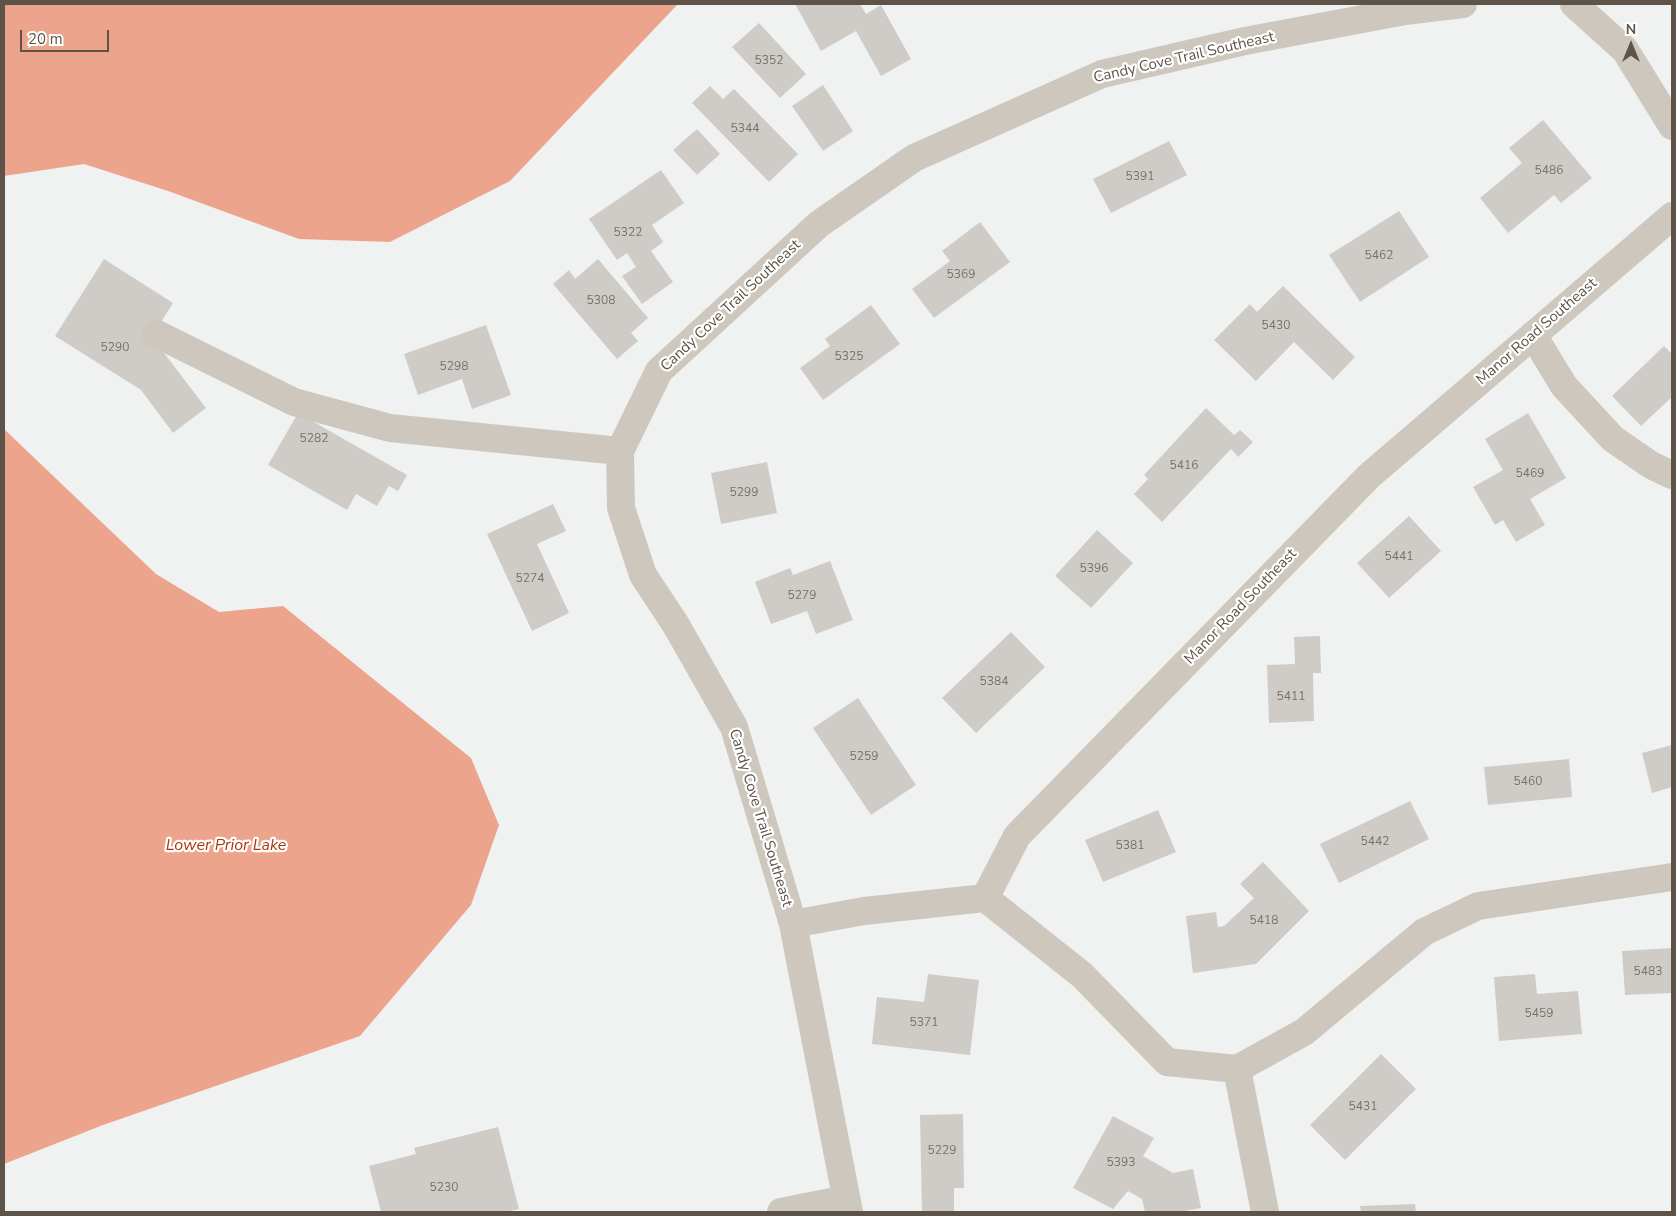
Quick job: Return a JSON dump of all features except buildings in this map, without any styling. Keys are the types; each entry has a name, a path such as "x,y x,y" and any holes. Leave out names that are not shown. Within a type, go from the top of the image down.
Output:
{"street":[{"name":"Candy Cove Trail Southeast","path":"848,1206 793,924 734,727 676,625 643,575 621,508 620,451 659,372 819,224 914,158 1102,74 1255,39 1405,11 1463,4"},
{"path":"1574,4 1625,50 1672,126"},
{"name":"Manor Road Southeast","path":"985,898 1017,836 1369,476 1672,216"},
{"path":"155,333 294,402 390,428 620,451"},
{"path":"1533,335 1564,386 1613,439 1651,465 1672,475"},
{"path":"793,924 864,911 985,898 1082,975 1167,1062 1237,1069 1304,1032 1424,932 1478,906 1672,877"},
{"path":"1237,1069 1266,1212"},
{"path":"781,1212 848,1206"}],"water":[{"path":"4,4 678,4 510,181 390,242 299,239 168,191 84,164 4,176"},
{"name":"Lower Prior Lake","path":"4,429 156,574 219,612 283,606 471,758 499,825 471,905 360,1036 103,1125 4,1164"}]}
